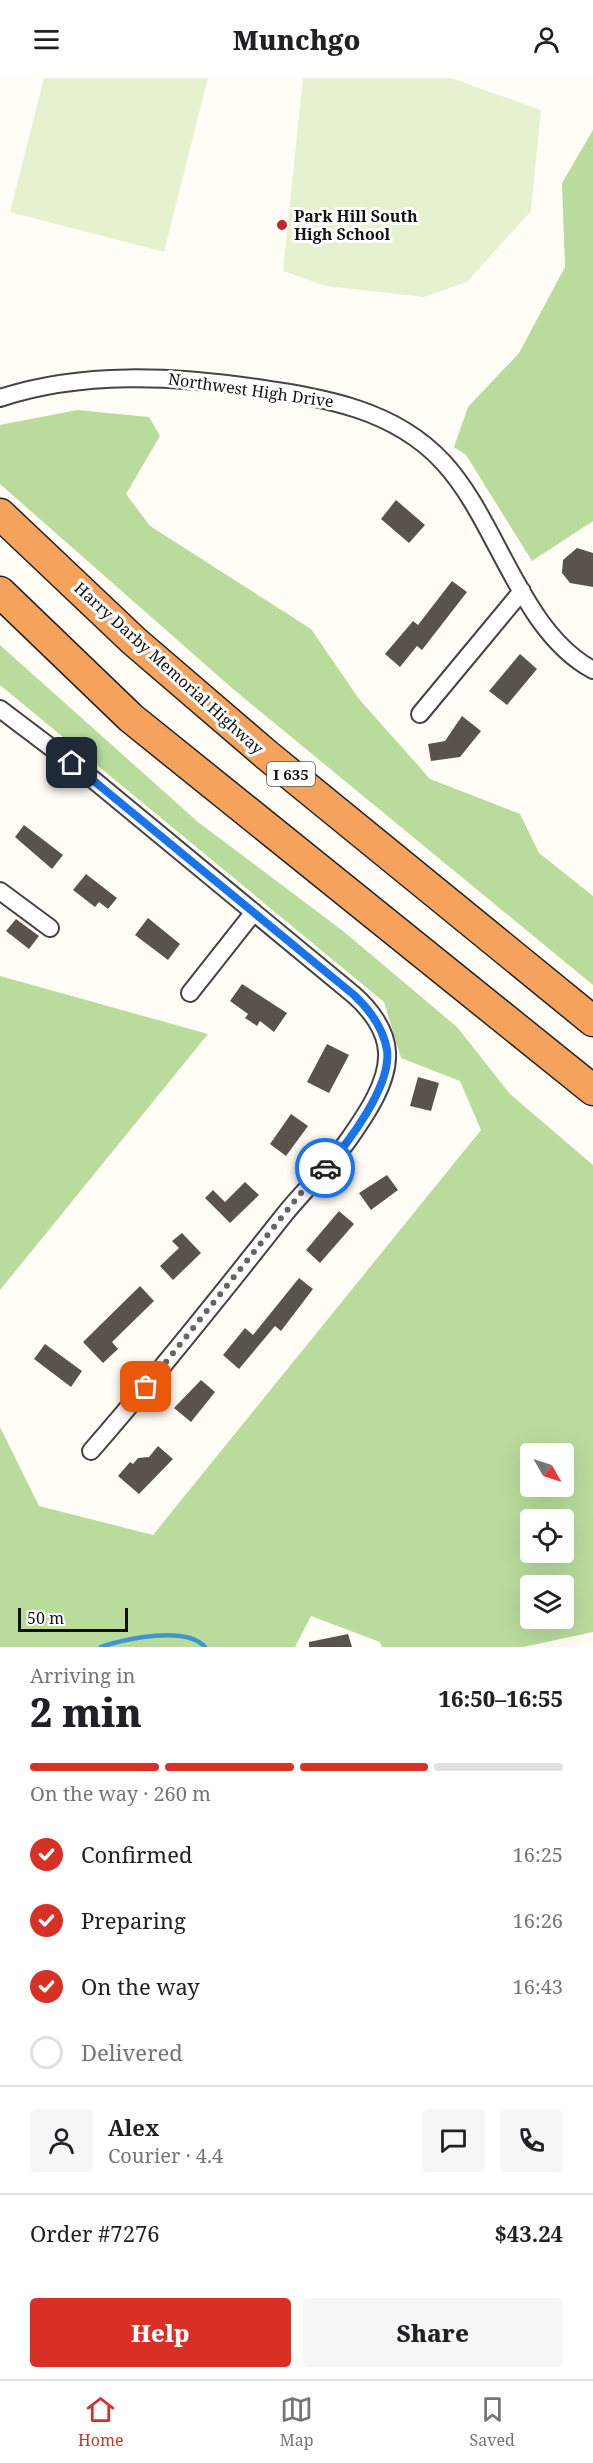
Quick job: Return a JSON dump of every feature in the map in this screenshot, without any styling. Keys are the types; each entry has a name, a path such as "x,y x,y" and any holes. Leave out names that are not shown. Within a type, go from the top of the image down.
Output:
{"highway":[{"name":"Harry Darby Memorial Highway","path":"0,514 152,656 268,756 593,1021"},
{"path":"0,592 131,718 593,1090"}],"street":[{"name":"Northwest High Drive","path":"0,398 52,386 154,377 194,379 323,398 370,413 418,440 443,462 468,496 522,591 555,641 572,657 593,670"},
{"path":"420,714 522,591"},
{"path":"0,709 90,777 365,1005 377,1023 387,1053 384,1073 364,1115 348,1140 309,1183 174,1355 92,1451"},
{"path":"0,891 50,928"},
{"path":"190,993 254,912"}],"green space":[{"path":"44,78 208,78 164,252 10,212"},
{"path":"303,78 451,78 541,110 531,211 467,282 424,297 326,286 283,271"},
{"path":"593,130 593,521 532,561 466,455 454,447 468,407 519,353 565,267 562,183"},
{"path":"77,410 149,417 160,436 126,494 150,526 311,629 359,699 430,779 520,814 539,853 593,896 593,985 233,689 0,484 0,425"},
{"path":"0,645 198,822 343,931 457,1027 510,1094 593,1165 593,1632 523,1647 382,1647 380,1642 311,1616 295,1647 0,1647 0,1427 39,1506 153,1535 481,1130 460,1081 401,1058 384,1002 0,685"},
{"path":"0,976 208,1034 0,1290"}],"building":[{"path":"396,500 425,525 409,543 381,519"},
{"path":"577,548 593,553 593,587 570,583 562,573 563,560"},
{"path":"452,581 467,592 422,650 417,646 400,667 385,654 413,621 418,625"},
{"path":"520,654 537,669 507,705 489,691"},
{"path":"462,716 481,731 460,757 431,761 428,744 445,741"},
{"path":"24,825 63,855 52,869 15,837"},
{"path":"86,874 117,898 108,909 99,902 95,907 73,890"},
{"path":"148,918 180,944 168,960 135,935"},
{"path":"16,919 39,936 29,949 6,931"},
{"path":"242,984 287,1013 274,1032 260,1021 257,1026 245,1018 248,1014 230,1001"},
{"path":"327,1044 349,1055 329,1093 307,1082"},
{"path":"418,1077 439,1083 431,1111 410,1106"},
{"path":"291,1114 308,1126 286,1156 270,1144"},
{"path":"387,1175 398,1190 371,1210 359,1193"},
{"path":"245,1182 259,1195 230,1223 205,1198 213,1190 225,1202"},
{"path":"339,1211 354,1224 320,1263 306,1250"},
{"path":"182,1233 201,1253 173,1280 160,1266 179,1248 172,1241"},
{"path":"299,1278 313,1289 281,1331 275,1326 239,1369 223,1355 245,1328 253,1335"},
{"path":"140,1286 154,1301 112,1342 118,1349 103,1363 83,1342"},
{"path":"45,1344 82,1371 71,1387 34,1359"},
{"path":"201,1380 215,1392 191,1422 174,1408"},
{"path":"158,1446 173,1459 139,1494 118,1476 130,1462 133,1464 138,1458 149,1457"},
{"path":"348,1634 352,1647 309,1647 309,1642"}],"waterway":[{"path":"101,1647 126,1640 171,1635 196,1641 205,1647"}],"way so far":[{"path":"146,1387 174,1355 309,1183 325,1168"}],"place":[{"name":"Park Hill South High School","path":"282,225"}],"route":[{"path":"72,763 354,995 372,1014 382,1033 387,1053 384,1073 364,1115 348,1140 325,1168"}]}
